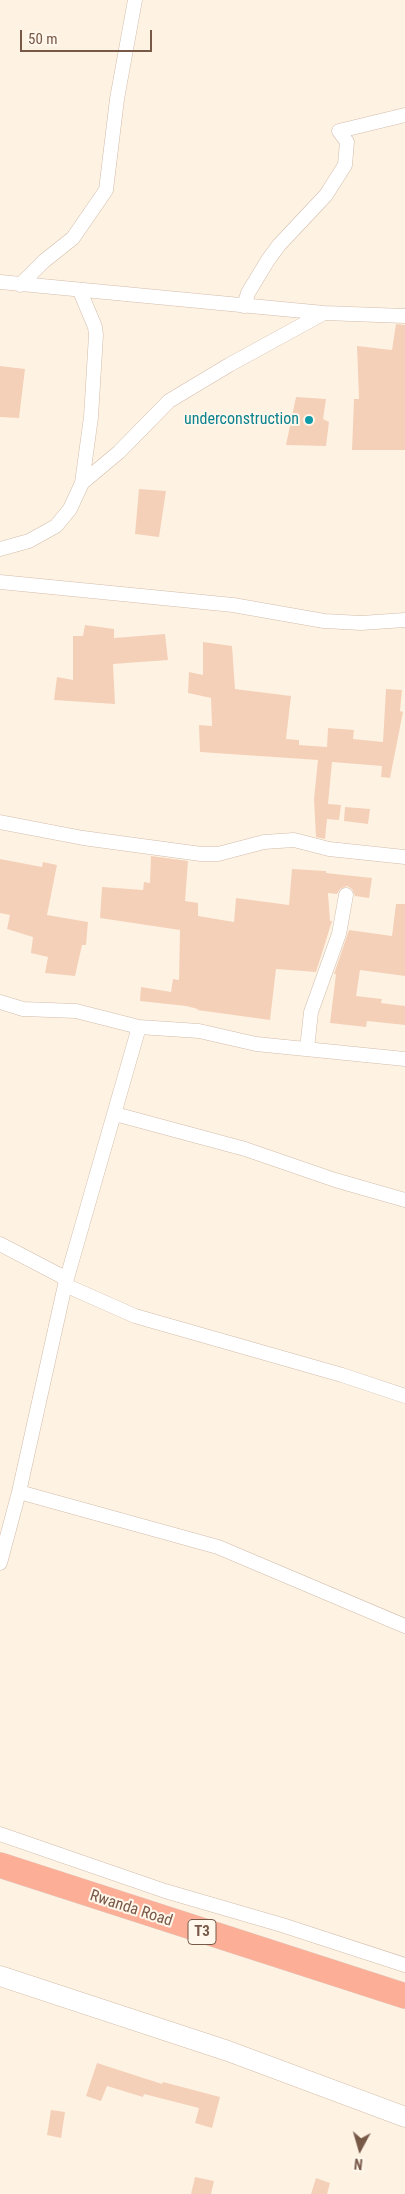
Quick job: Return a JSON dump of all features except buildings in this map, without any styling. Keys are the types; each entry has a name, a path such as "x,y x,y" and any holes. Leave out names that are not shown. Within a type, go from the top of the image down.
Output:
{"highway":[{"name":"Rwanda Road","path":"0,1865 405,1996"}],"street":[{"path":"20,285 44,261 73,238 106,190 117,99 135,0"},
{"path":"244,306 248,293 268,260 326,195 345,164 347,142 339,131 405,115"},
{"path":"0,282 324,313 405,316"},
{"path":"0,549 29,540 56,526 70,509 82,483 92,417 96,336 95,327 80,291"},
{"path":"82,483 119,452 169,401 228,365 324,313"},
{"path":"0,582 232,604 324,621 361,623 405,620"},
{"path":"0,822 82,838 201,854 218,854 264,842 294,840 329,849 405,857"},
{"path":"307,1049 311,1012 339,934 346,895"},
{"path":"0,1002 23,1009 76,1011 139,1027 199,1031 256,1044 405,1059"},
{"path":"0,1563 66,1282 139,1027"},
{"path":"115,1114 245,1149 335,1180 405,1200"},
{"path":"0,1244 66,1282 135,1316 342,1375 405,1396"},
{"path":"18,1492 218,1547 405,1626"},
{"path":"0,1834 164,1891 282,1925 405,1965"},
{"path":"0,1976 228,2051 405,2117"}],"place":[{"name":"underconstruction","path":"309,420"}]}
